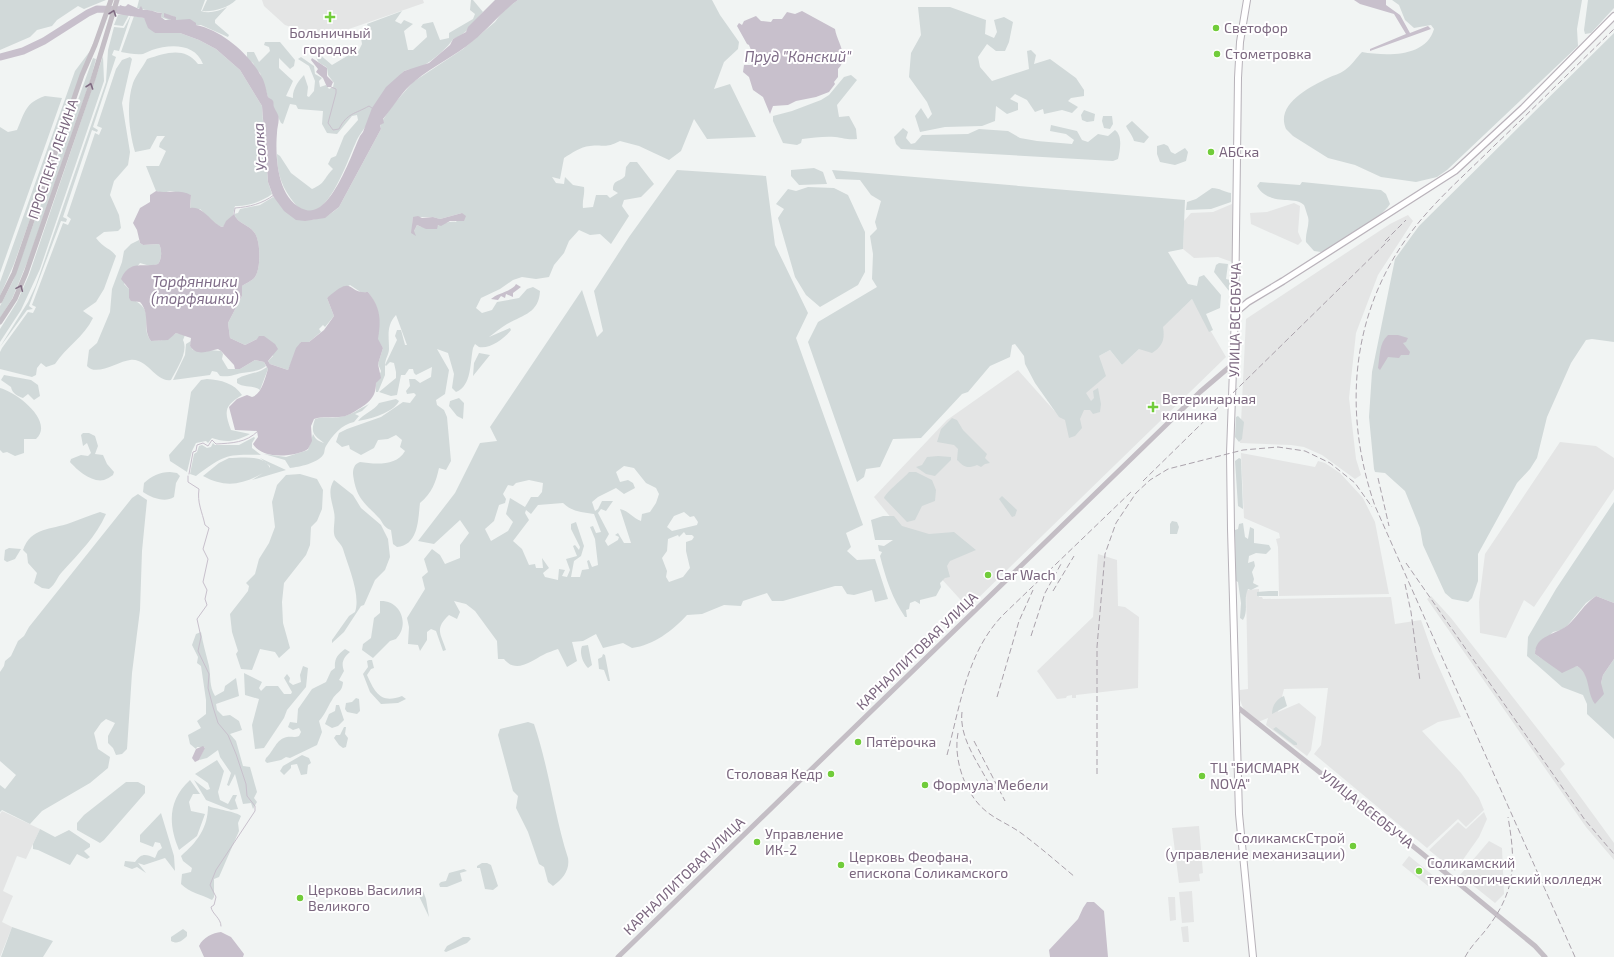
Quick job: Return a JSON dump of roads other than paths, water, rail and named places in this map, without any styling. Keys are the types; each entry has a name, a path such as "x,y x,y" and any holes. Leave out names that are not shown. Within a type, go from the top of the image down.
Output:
{"main road":[{"name":"УЛИЦА ВСЕОБУЧА","path":"1247,0 1240,42 1238,78 1234,363 1230,453 1240,814 1253,957"},
{"path":"1235,313 1248,302 1455,171 1523,108 1614,16"}],"street":[{"name":"ПРОСПЕКТ ЛЕНИНА","path":"0,322 15,299 26,273 93,79 111,0"},
{"name":"ПРОСПЕКТ ЛЕНИНА","path":"0,301 14,273 82,75 117,0"},
{"name":"КАРНАЛЛИТОВАЯ УЛИЦА","path":"618,957 1210,383 1234,363"},
{"name":"УЛИЦА ВСЕОБУЧА","path":"1236,706 1497,915 1535,946 1545,957"}],"water":[{"path":"495,0 518,0 473,41 422,76 406,89 383,119 384,123 380,125 381,129 339,207 325,218 305,221 296,220 284,211 273,196 268,182 262,106 240,70 216,49 199,40 180,33 155,33 148,28 144,18 117,14 120,5 125,7 128,4 139,9 141,6 143,10 162,13 161,17 165,20 171,20 164,17 164,13 176,17 176,20 190,19 196,23 196,25 224,37 241,50 255,66 262,77 268,97 273,101 278,115 279,119 276,143 280,177 284,188 289,198 296,205 306,210 315,210 324,204 339,182 363,132 372,108 386,87 404,71 429,63 450,45 453,39 466,32 468,27"},
{"path":"1354,0 1386,0 1386,5 1400,15 1410,33 1428,26 1431,29 1370,51 1370,49 1406,34 1394,14 1360,4"},
{"name":"Пруд \"Конский\"","path":"802,11 835,29 843,54 843,60 838,69 838,77 829,92 816,97 796,101 788,105 773,106 770,114 763,97 753,90 749,77 743,72 744,65 752,65 755,60 749,45 737,26 739,23 742,25 744,21 756,16 761,21 771,22 773,19 782,19 787,12 795,14"},
{"path":"312,58 327,68 327,76 333,82 331,87 327,87 323,78 316,72 318,69 311,60"},
{"name":"Торфянники (торфяшки)","path":"156,191 187,193 191,195 190,208 199,209 219,225 223,227 226,221 234,214 238,220 254,232 259,248 257,273 251,281 242,286 242,296 228,323 230,338 245,345 257,339 259,336 264,336 275,344 278,349 268,361 270,364 288,370 296,348 301,342 309,342 324,330 334,316 327,298 342,287 350,286 361,292 368,292 375,303 380,320 378,339 383,348 378,364 381,378 376,383 376,389 370,400 354,412 343,416 314,419 311,426 312,441 308,449 295,454 279,456 271,455 257,449 253,444 258,437 257,431 235,430 229,407 237,399 247,395 252,397 258,393 263,385 268,369 264,362 255,360 240,369 235,369 234,365 218,349 199,352 193,349 190,346 191,338 176,333 168,340 151,341 148,336 145,311 140,302 131,301 129,298 129,289 121,279 128,269 132,267 158,264 159,262 161,249 159,244 143,245 140,243 137,230 133,223 140,208 150,202 150,195"},
{"path":"462,213 466,216 464,221 450,221 441,226 438,225 437,229 426,229 417,225 414,231 416,236 411,233 413,217 433,217 440,219"},
{"path":"516,284 521,287 513,293 513,297 506,294 505,298 501,296 498,300 491,299 512,288"},
{"path":"1388,335 1398,335 1408,338 1406,342 1403,343 1410,352 1409,355 1401,355 1399,358 1388,357 1380,370 1378,368 1380,350 1385,338"},
{"path":"1596,596 1614,603 1614,659 1603,675 1601,683 1604,694 1595,704 1590,694 1584,674 1577,666 1562,673 1535,654 1538,643 1542,639 1568,625"},
{"path":"203,746 205,748 199,760 195,762 192,758 196,749"},
{"path":"1087,902 1094,902 1104,911 1108,957 1050,957 1049,950 1078,919"},
{"path":"221,932 231,937 244,954 243,957 204,957 199,946 203,940 208,936"}],"waterway":[{"name":"Усолка","path":"0,57 23,51 44,41 88,13 97,9 128,10"},
{"path":"331,87 336,89 328,123 333,130 339,129 345,120 352,114 369,106 372,108"},
{"path":"234,214 235,208 245,207 265,201 274,195"},
{"path":"189,474 193,452 196,451 197,445 203,443 208,446 212,440 216,444 238,442 249,438 258,431"},
{"path":"188,476 188,482 199,489 200,507 205,525 209,528 203,549 208,559 203,582 207,590 205,599 207,605 197,619 201,637 198,651 209,674 208,688 218,723 228,735 246,784 247,796 255,806 255,811 216,870 210,885 216,897 214,905 211,907 220,921 221,926"}],"railway":[{"path":"1575,957 1375,506 1365,471 1359,436 1356,401 1358,366 1364,332 1374,298 1389,266 1409,235 1428,211 1450,188 1614,29"},
{"path":"1385,241 1406,220"},
{"path":"1143,481 1390,239"},
{"path":"1097,774 1097,647 1105,554 1116,523 1136,493 1150,480 1168,469 1243,450 1278,447 1305,451 1330,463 1355,483 1372,507"},
{"path":"1378,478 1389,526"},
{"path":"947,755 966,680 981,645 991,629 1004,614 1132,491"},
{"path":"1053,591 1074,556"},
{"path":"1406,563 1585,820 1614,854"},
{"path":"1031,636 1045,593 1061,564"},
{"path":"1405,584 1411,612 1420,681"},
{"path":"997,697 1019,621 1033,590"},
{"path":"962,712 963,731 966,740 988,782"},
{"path":"958,733 957,754 962,776 972,796 979,805 991,815 1028,838 1075,877"},
{"path":"974,741 1005,801"},
{"path":"1465,957 1499,910 1506,897 1510,884 1513,859 1508,817"}],"place":[{"name":"Больничный городок","path":"330,17"},
{"name":"Светофор","path":"1216,28"},
{"name":"Стометровка","path":"1217,54"},
{"name":"АБСка","path":"1211,152"},
{"name":"Ветеринарная клиника","path":"1153,407"},
{"name":"Car Wach","path":"988,575"},
{"name":"Пятёрочка","path":"858,742"},
{"name":"Столовая Кедр","path":"831,774"},
{"name":"ТЦ \"БИСМАРК NOVA\"","path":"1202,776"},
{"name":"Формула Мебели","path":"925,785"},
{"name":"Управление ИК-2","path":"757,842"},
{"name":"СоликамскСтрой (управление механизации)","path":"1353,846"},
{"name":"Церковь Феофана, епископа Соликамского","path":"841,865"},
{"name":"Соликамский технологический колледж","path":"1419,871"},
{"name":"Церковь Василия Великого","path":"300,898"}]}
